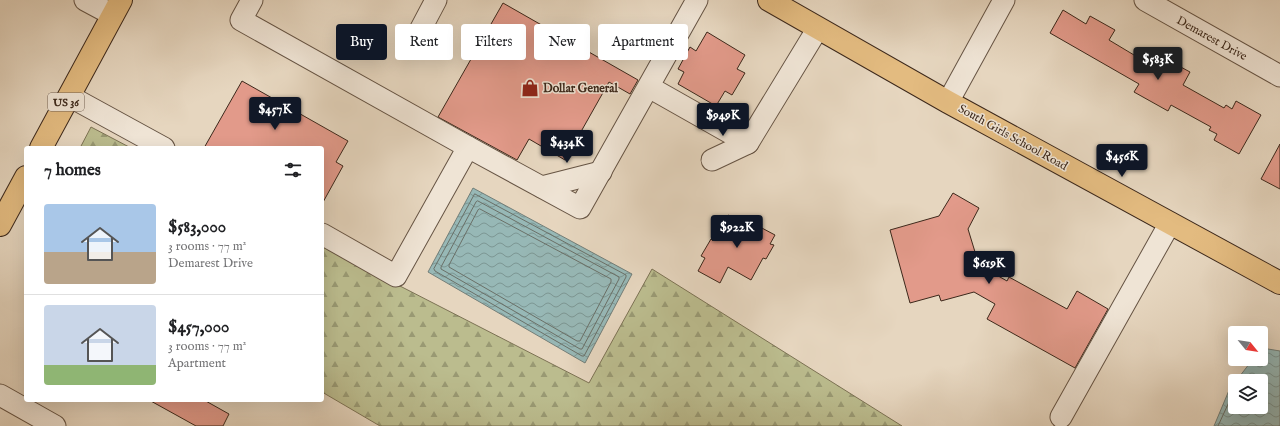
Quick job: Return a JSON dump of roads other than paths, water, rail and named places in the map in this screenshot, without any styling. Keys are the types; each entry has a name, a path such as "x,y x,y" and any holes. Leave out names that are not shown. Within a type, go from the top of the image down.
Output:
{"main road":[{"name":"South Girls School Road","path":"769,0 948,102 1280,283"},
{"name":"US 36","path":"42,146 117,7"},
{"path":"0,225 24,180"}],"street":[{"path":"85,0 117,7"},
{"path":"252,0 241,20 580,208 697,0"},
{"path":"423,24 436,0"},
{"path":"948,102 1004,0"},
{"name":"Demarest Drive","path":"1145,0 1280,76"},
{"path":"712,160 748,143 818,28"},
{"path":"649,86 748,143"},
{"path":"69,96 160,146"},
{"path":"324,235 396,276 468,147"},
{"path":"542,187 601,172"},
{"path":"1061,417 1170,223"},
{"path":"0,395 55,426"}],"water":[{"path":"473,188 632,274 585,363 428,272"},
{"path":"1268,349 1280,351 1280,426 1214,426 1228,393 1228,414 1268,414 1268,374 1241,374 1248,366 1268,366"}],"place":[{"name":"Dollar General","path":"530,88"}]}
